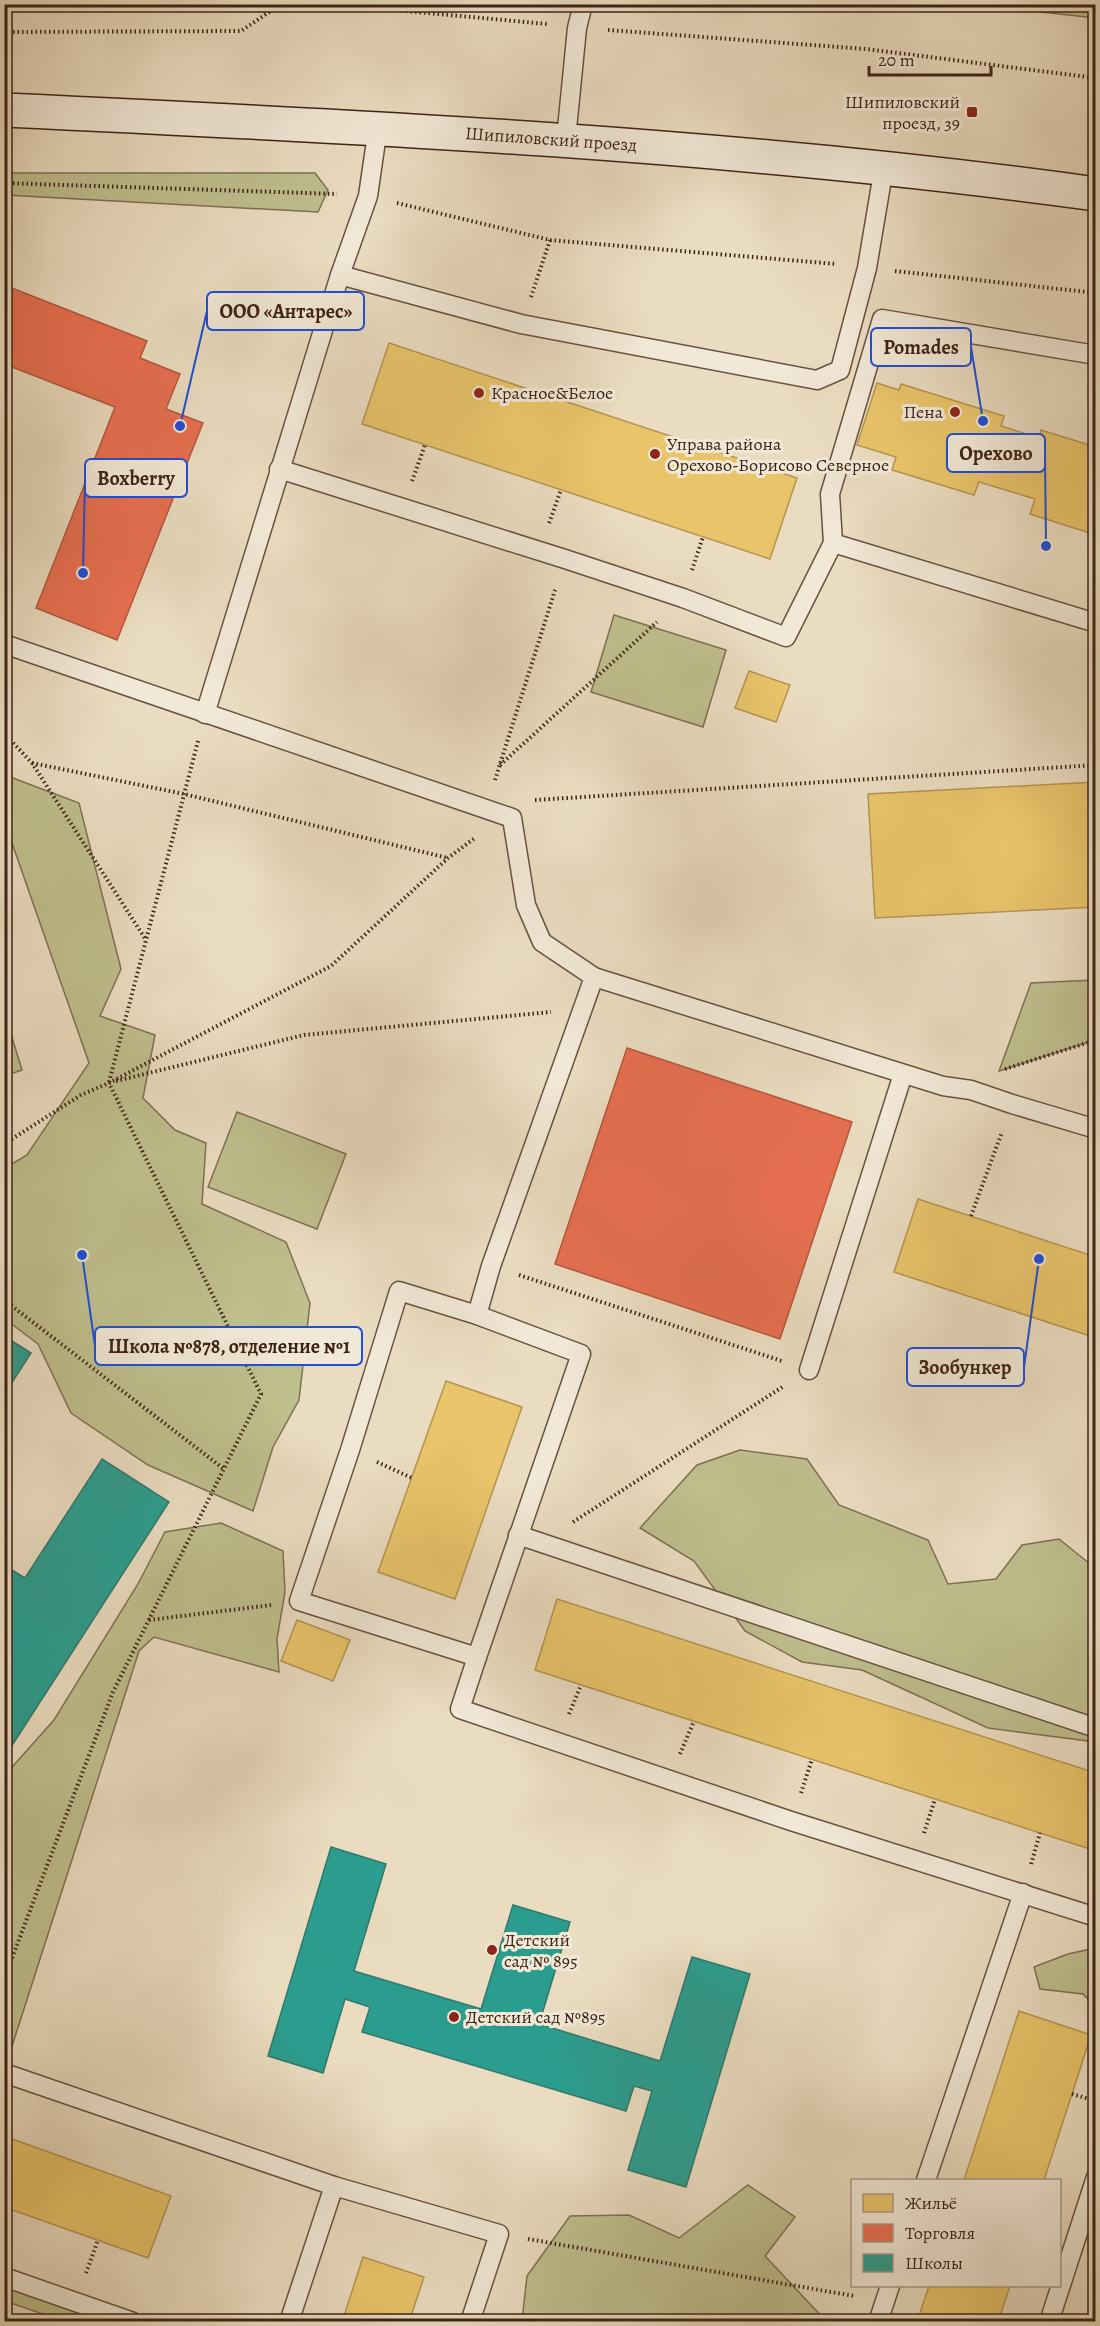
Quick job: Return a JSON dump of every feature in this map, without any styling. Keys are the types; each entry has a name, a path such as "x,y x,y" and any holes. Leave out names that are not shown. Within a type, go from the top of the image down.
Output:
{"main road":[{"name":"Шипиловский проезд","path":"4,110 378,127 566,139 884,167 1095,194"}],"lane":[{"path":"566,139 577,28 583,4"},
{"path":"205,714 340,275 368,196 378,127"},
{"path":"340,275 521,324 817,380 840,369 867,268 884,167"},
{"path":"279,470 565,559 683,598 786,637 833,543 830,494 882,319 1095,355"},
{"path":"833,543 1095,623"},
{"path":"4,644 512,818 526,905 542,942 594,977 903,1074 943,1086 971,1090 1095,1129"},
{"path":"477,1315 491,1266 594,977"},
{"path":"809,1370 903,1074"},
{"path":"477,1656 299,1601 350,1450 399,1291 477,1315 581,1354 460,1709 791,1821 1095,1917"},
{"path":"518,1535 1095,1728"},
{"path":"927,2179 1023,1893"},
{"path":"4,2073 333,2186 499,2234 470,2322"},
{"path":"1061,2284 1095,2177"},
{"path":"289,2322 333,2186"},
{"path":"4,2277 133,2322"},
{"path":"1049,2322 1060,2287"},
{"path":"878,2322 887,2293"}],"path":[{"path":"4,32 241,31 281,4"},
{"path":"330,4 577,28 866,49 1095,78"},
{"path":"4,183 368,196 550,240 867,268 1095,293"},
{"path":"521,324 550,240"},
{"path":"403,508 425,445"},
{"path":"485,809 565,559"},
{"path":"500,765 683,598"},
{"path":"4,1979 113,1692 261,1394 109,1083 205,714"},
{"path":"4,733 32,763 146,940"},
{"path":"32,763 184,794 448,858"},
{"path":"539,798 1095,765"},
{"path":"4,1144 81,1095 109,1083 331,966 448,858 504,815"},
{"path":"109,1083 304,1035 582,1009"},
{"path":"971,1090 999,1071 1095,1040"},
{"path":"971,1216 1012,1104"},
{"path":"491,1266 809,1370"},
{"path":"4,1300 224,1469"},
{"path":"544,1544 585,1512 809,1370"},
{"path":"350,1450 412,1478"},
{"path":"149,1620 299,1601"},
{"path":"1072,2094 1095,2101"},
{"path":"499,2234 887,2293"}],"shaded area":[{"path":"979,5 1095,5 1095,18"},
{"path":"4,173 315,173 328,190 318,212 5,195"},
{"path":"614,615 726,650 703,727 591,692"},
{"path":"5,775 79,803 121,969 100,1016 155,1035 143,1098 175,1130 206,1143 202,1204 286,1242 310,1303 299,1400 273,1447 253,1511 148,1465 71,1413 38,1344 5,1319 5,1168 27,1155 89,1063 5,823"},
{"path":"1095,980 1095,1040 999,1071 1031,983"},
{"path":"4,1011 22,1070 5,1076 4,1076"},
{"path":"237,1112 346,1154 317,1229 208,1187"},
{"path":"740,1450 807,1459 839,1505 928,1540 948,1584 996,1579 1022,1545 1059,1539 1095,1568 1095,1745 1088,1741 988,1728 862,1670 802,1662 745,1631 694,1561 640,1528 697,1465"},
{"path":"221,1523 283,1551 285,1592 277,1639 279,1672 154,1637 139,1651 5,2068 5,1775 54,1720 138,1584 165,1532"},
{"path":"1095,1948 1095,2006 1083,1994 1040,1989 1034,1967 1068,1954"},
{"path":"748,2185 795,2217 765,2256 826,2321 522,2321 527,2276 570,2216 629,2215 679,2238"},
{"path":"5,2281 115,2322 63,2321 5,2301"}],"building: Жильё":[{"path":"389,343 797,478 770,559 362,424"},
{"path":"877,383 899,390 901,384 1004,416 1001,426 1039,438 1041,430 1096,447 1096,535 1030,514 1035,499 979,482 974,495 892,470 896,457 857,445"},
{"path":"749,671 790,685 776,722 735,708"},
{"path":"1096,782 1096,907 875,918 868,794"},
{"path":"918,1199 1096,1257 1096,1338 894,1272"},
{"path":"446,1381 522,1407 455,1599 378,1572"},
{"path":"557,1599 1096,1773 1096,1851 535,1670"},
{"path":"297,1620 350,1640 333,1681 281,1661"},
{"path":"1019,2011 1091,2035 1044,2179 964,2179"},
{"path":"4,2136 171,2196 148,2258 4,2207"},
{"path":"363,2257 424,2277 409,2322 342,2322"},
{"path":"929,2287 1010,2287 998,2322 917,2322"}],"building: Торговля":[{"path":"4,285 147,341 140,358 180,374 166,409 203,423 117,640 36,608 115,407 4,364"},
{"path":"627,1048 852,1122 780,1339 555,1264"}],"building: Школы":[{"path":"4,1336 31,1353 4,1395"},
{"path":"102,1459 169,1502 4,1758 4,1565 25,1578"},
{"name":"Детский сад №895","path":"331,1847 386,1864 354,1971 481,2009 513,1905 570,1922 539,2024 660,2061 692,1957 750,1974 686,2187 628,2170 652,2091 634,2086 626,2111 362,2032 370,2007 345,1999 323,2073 268,2056"}],"place":[{"name":"Шипиловский проезд, 39","path":"972,112"},
{"name":"Красное&Белое","path":"479,393"},
{"name":"Пена","path":"955,412"},
{"name":"Pomades","path":"983,421"},
{"name":"ООО «Антарес»","path":"180,426"},
{"name":"Управа района Орехово-Борисово Северное","path":"655,454"},
{"name":"Орехово","path":"1046,546"},
{"name":"Boxberry","path":"83,573"},
{"name":"Школа №878, отделение №1","path":"82,1255"},
{"name":"Зообункер","path":"1039,1259"},
{"name":"Детский сад № 895","path":"492,1950"},
{"name":"Детский сад №895","path":"454,2017"}]}
